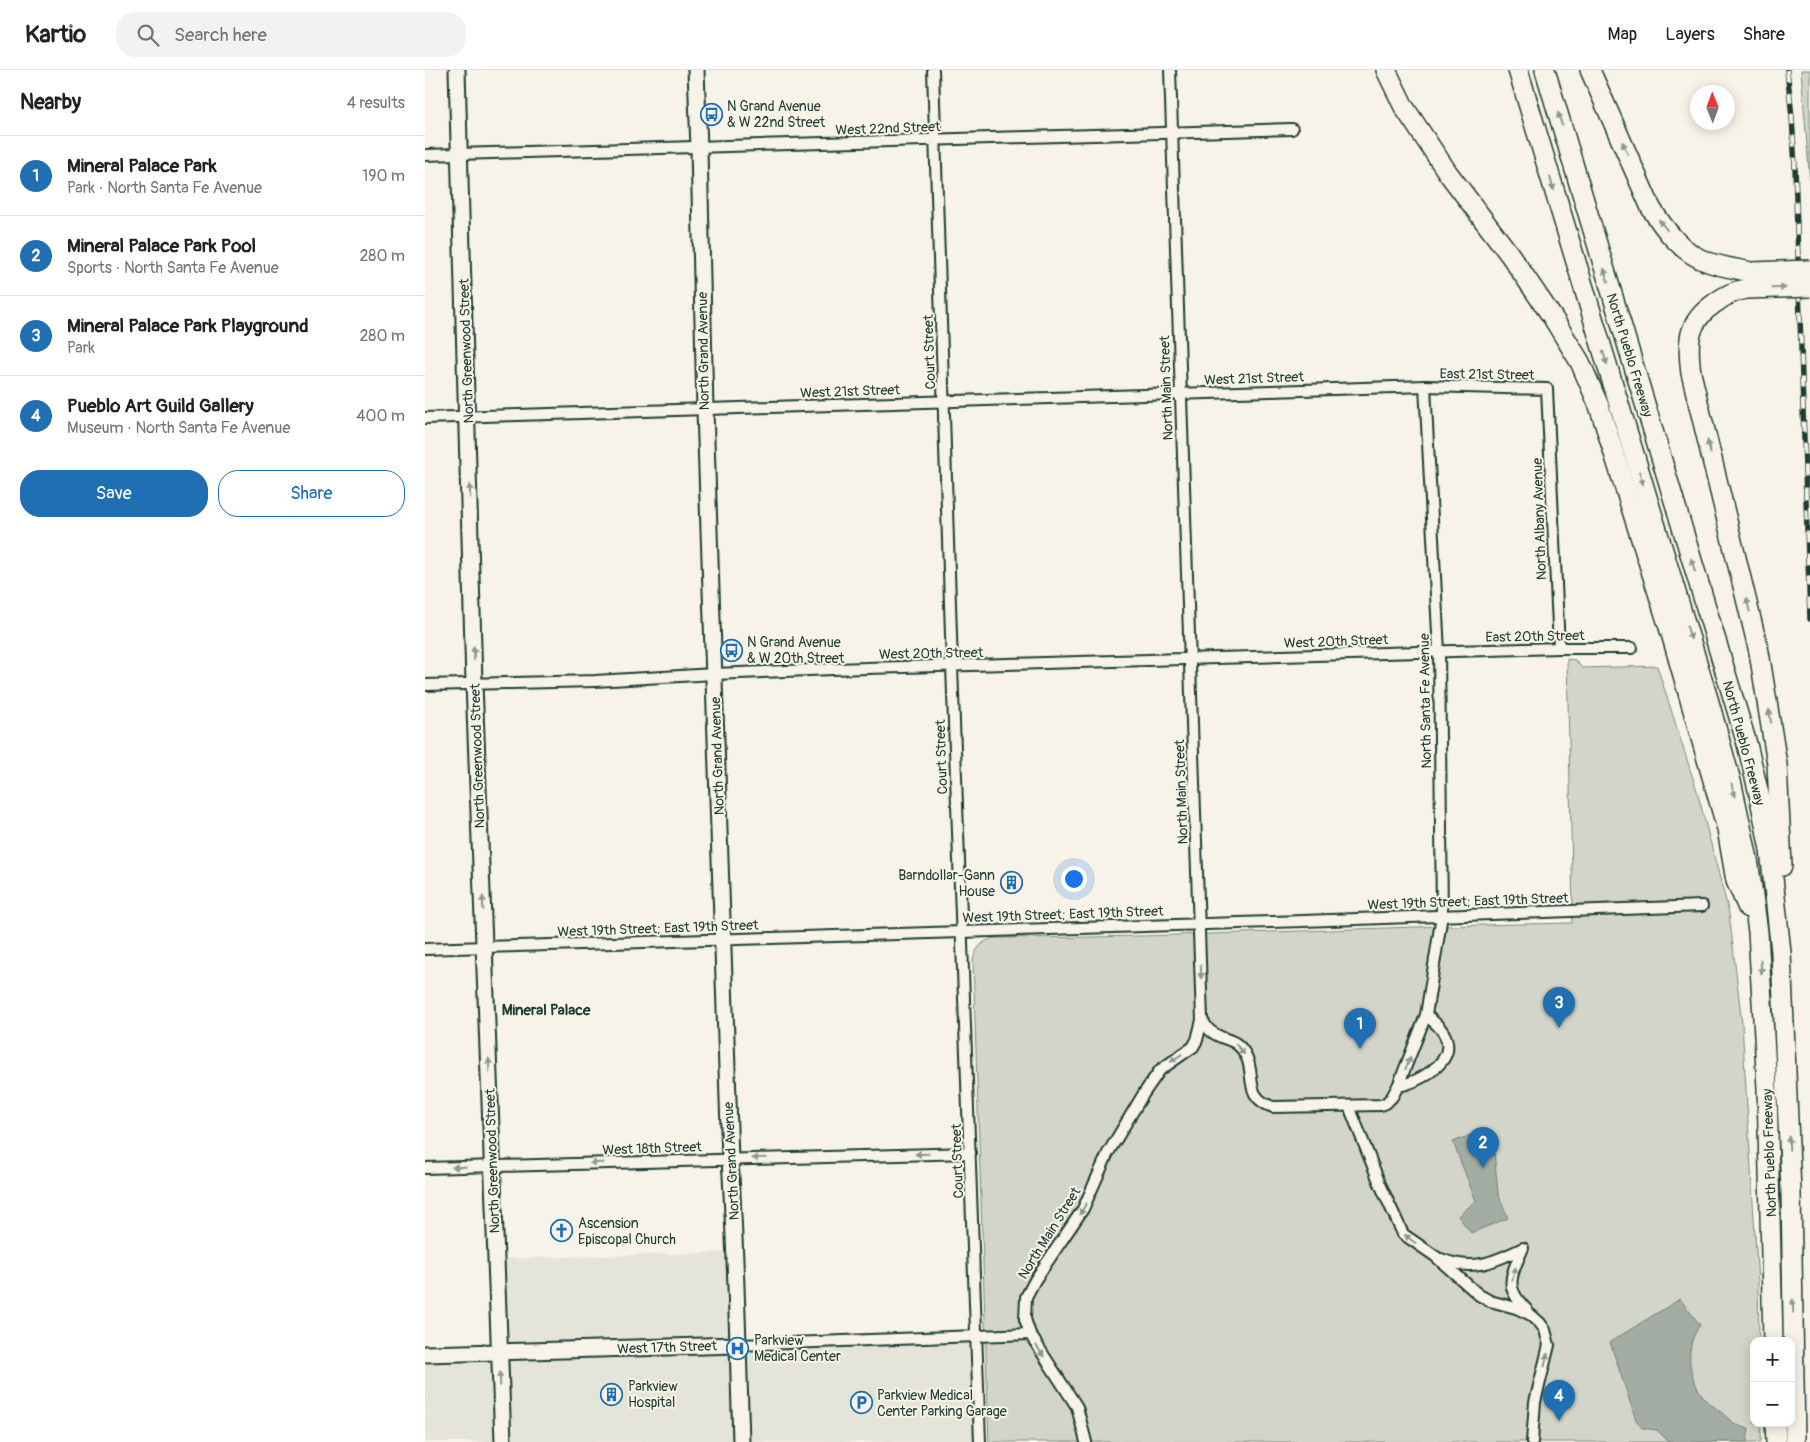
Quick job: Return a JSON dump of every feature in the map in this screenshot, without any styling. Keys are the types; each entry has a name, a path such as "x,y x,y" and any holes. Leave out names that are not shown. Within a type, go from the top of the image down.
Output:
{"highway":[{"path":"1385,70 1404,107 1448,173 1510,255 1580,362 1599,406 1672,637 1727,829 1736,881 1758,932"},
{"name":"North Pueblo Freeway","path":"1518,70 1686,624 1732,785 1748,859 1758,932 1767,1088 1773,1337"},
{"name":"North Pueblo Freeway","path":"1545,70 1747,744 1770,850 1781,952 1791,1192 1795,1442"},
{"path":"1590,70 1651,208 1663,227 1690,252 1706,262 1727,267 1749,280 1810,287"},
{"path":"1781,952 1780,801 1770,716 1759,652 1693,380 1689,357 1689,342 1692,331 1703,310 1749,280 1810,270"},
{"path":"1775,1427 1776,1442"}],"street":[{"name":"North Greenwood Street","path":"457,70 475,683 503,1442"},
{"name":"North Grand Avenue","path":"696,70 705,410 730,1159 736,1252 741,1442"},
{"name":"Court Street","path":"933,70 979,1442"},
{"name":"North Main Street","path":"1086,1442 1077,1407 1029,1334 1025,1319 1025,1305 1030,1289 1083,1209 1108,1153 1144,1093 1161,1070 1193,1047 1203,1020 1170,70"},
{"name":"West 22nd Street","path":"425,155 1293,129"},
{"name":"West 21st Street","path":"425,418 1425,386"},
{"name":"East 21st Street","path":"1425,386 1547,389"},
{"name":"North Santa Fe Avenue","path":"1203,1020 1212,1032 1230,1039 1243,1050 1247,1058 1252,1086 1259,1100 1265,1105 1273,1107 1349,1106 1381,1105 1392,1097 1426,1015 1441,920 1439,652 1425,386"},
{"name":"North Albany Avenue","path":"1547,389 1559,648"},
{"name":"East 20th Street","path":"1439,652 1559,648 1632,648"},
{"name":"West 20th Street","path":"425,685 595,681 714,674 952,666 1439,652"},
{"name":"West 19th Street; East 19th Street","path":"425,949 1303,921 1441,920 1702,906"},
{"name":"North Santa Fe Avenue","path":"1398,1086 1410,1084 1425,1076 1441,1061 1446,1053 1448,1044 1443,1031 1426,1015"},
{"path":"1349,1106 1380,1184 1403,1234 1435,1256 1479,1295 1490,1301 1516,1308 1531,1315"},
{"name":"West 18th Street","path":"425,1168 970,1152"},
{"path":"1435,1256 1452,1263 1478,1265 1489,1263 1523,1248 1513,1273 1511,1287 1516,1300 1541,1323 1549,1345 1535,1402 1532,1442"},
{"name":"West 17th Street","path":"425,1354 1029,1334"}],"shaded area":[{"path":"1801,70 1810,70 1810,183"},
{"path":"1567,659 1575,660 1582,668 1657,666 1697,791 1729,913 1742,1024 1758,1283 1759,1337 1750,1337 1750,1427 1761,1427 1761,1442 989,1442 973,960 982,943 994,938 1138,936 1572,923"},
{"path":"1476,1133 1487,1135 1493,1141 1498,1193 1508,1218 1471,1233 1458,1216 1476,1201 1453,1142"},
{"name":"Parkview Medical Center","path":"736,1252 738,1345 976,1337 980,1442 425,1442 425,1354 499,1353 496,1259"},
{"path":"1680,1299 1700,1325 1695,1333 1690,1350 1691,1369 1697,1387 1706,1400 1731,1421 1741,1427 1749,1428 1747,1442 1669,1442 1657,1430 1642,1428 1636,1420 1610,1342"}],"railway":[{"path":"1787,70 1795,167 1810,619"}],"place":[{"name":"N Grand Avenue & W 22nd Street","path":"711,114"},
{"name":"N Grand Avenue & W 20th Street","path":"731,650"},
{"name":"Barndollar-Gann House","path":"1011,883"},
{"name":"Mineral Palace Park Playground","path":"1559,1028"},
{"name":"Mineral Palace Park","path":"1360,1049"},
{"name":"Mineral Palace Park Pool","path":"1483,1168"},
{"name":"Ascension Episcopal Church","path":"562,1231"},
{"name":"Parkview Medical Center","path":"738,1348"},
{"name":"Parkview Hospital","path":"612,1394"},
{"name":"Parkview Medical Center Parking Garage","path":"861,1403"},
{"name":"Pueblo Art Guild Gallery","path":"1559,1421"}],"district":[{"name":"Mineral Palace","path":"546,1010"}]}
